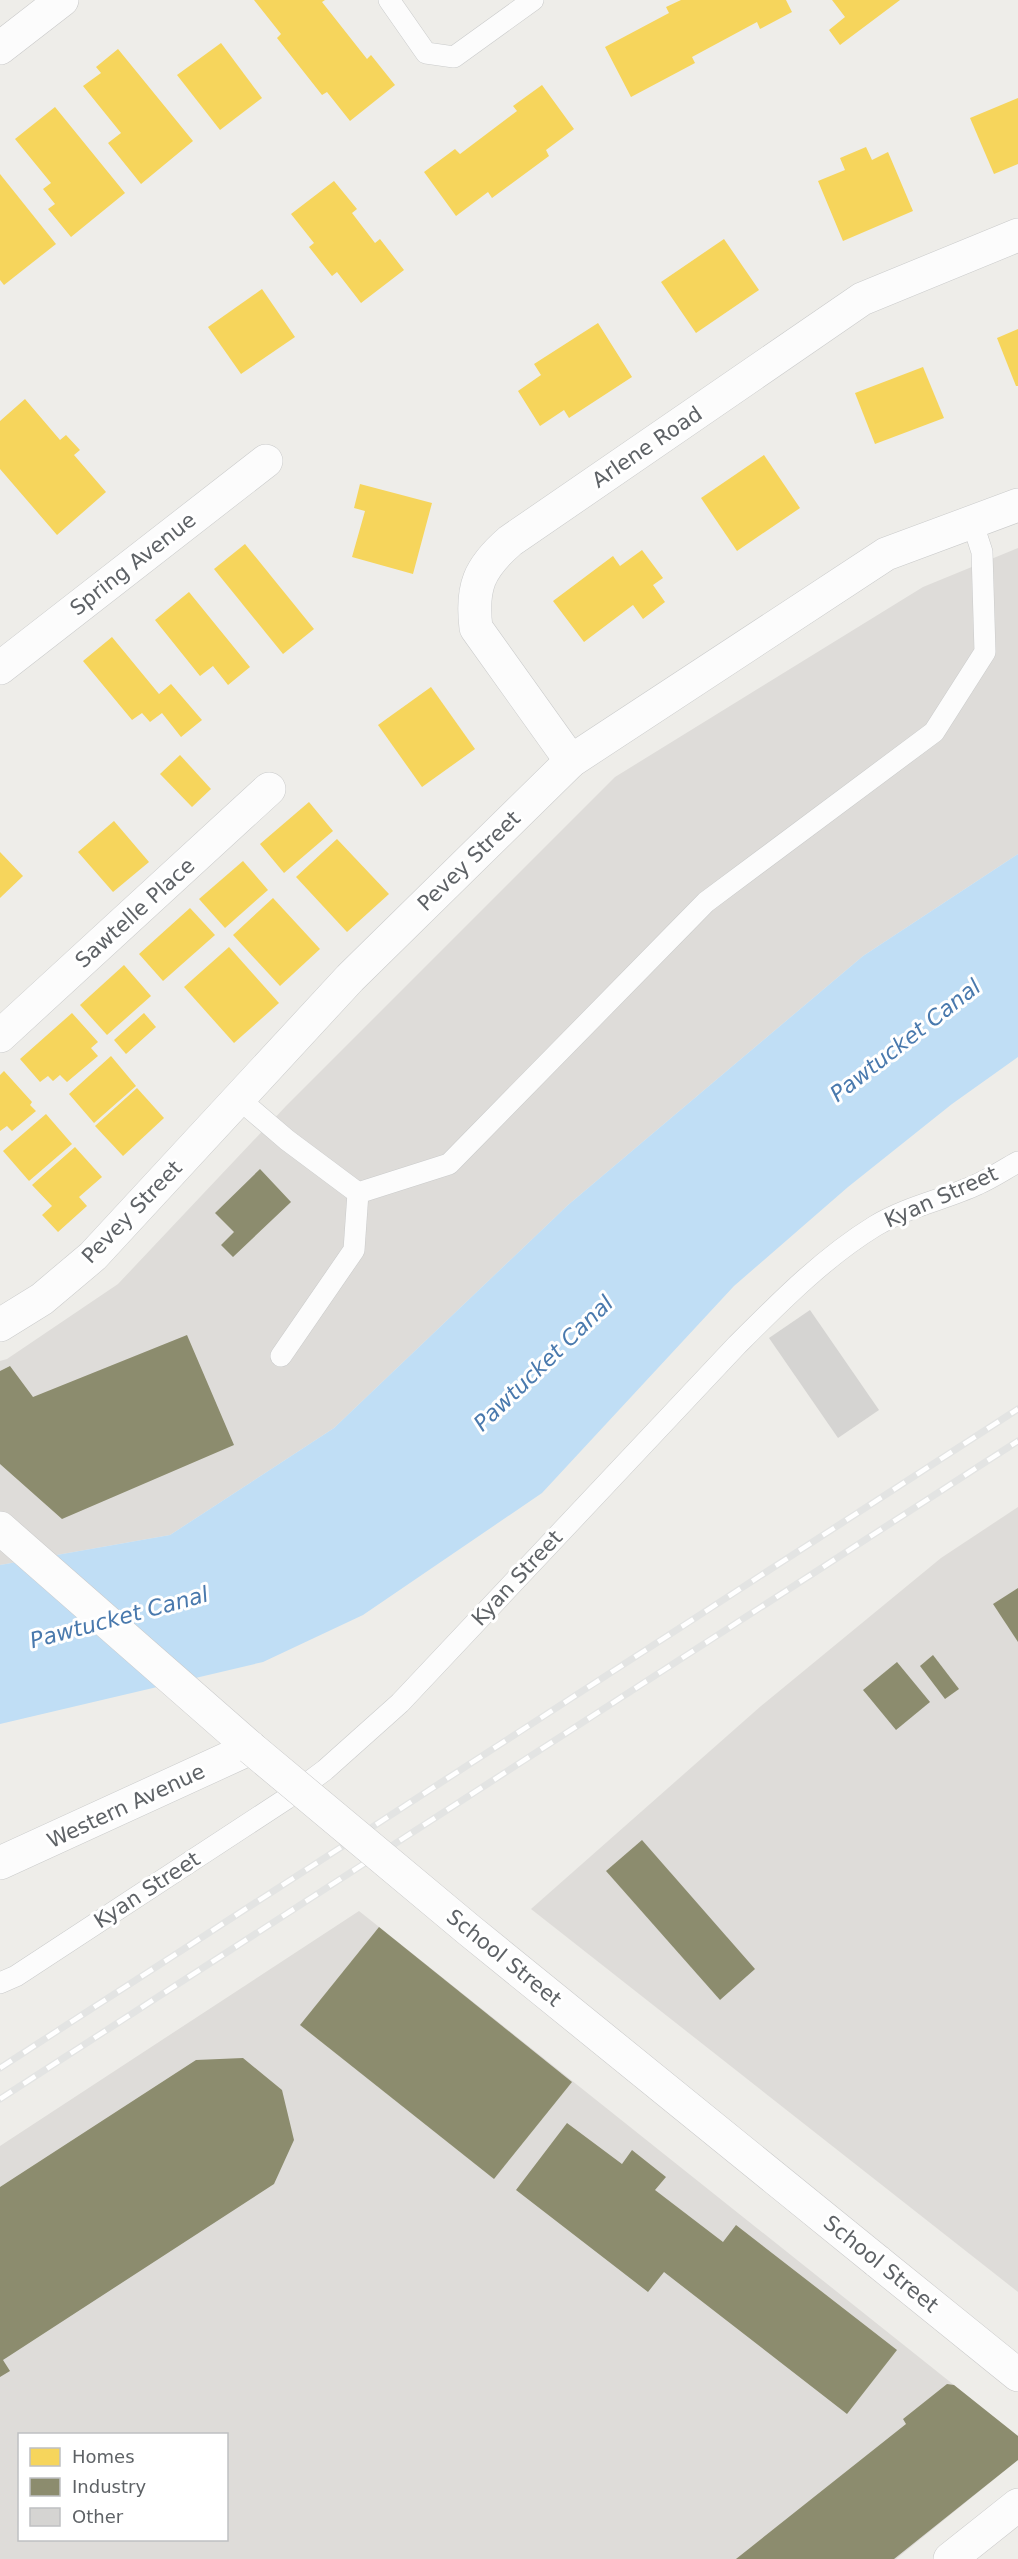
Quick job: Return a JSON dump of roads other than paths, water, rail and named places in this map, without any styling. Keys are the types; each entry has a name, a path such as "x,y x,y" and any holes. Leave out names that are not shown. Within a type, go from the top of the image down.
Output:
{"street":[{"path":"0,48 62,0"},
{"name":"Arlene Road","path":"571,761 476,628 473,603 478,579 491,557 510,541 862,299 1018,235"},
{"name":"Spring Avenue","path":"0,668 266,460"},
{"name":"Pevey Street","path":"0,1325 42,1299 93,1256 350,978 571,761 886,554 972,520 1018,505"},
{"name":"Sawtelle Place","path":"0,1036 269,789"},
{"name":"School Street","path":"2,1530 251,1748 469,1930 1018,2374"},
{"name":"Western Avenue","path":"0,1863 251,1748"},
{"path":"950,2559 1018,2505"}],"lane":[{"path":"389,0 426,53 454,57 532,0"},
{"path":"358,1193 449,1164 706,902 934,732 985,652 982,552 972,520"},
{"path":"239,1099 287,1140 358,1193"},
{"name":"Kyan Street","path":"0,1983 26,1969 286,1799 361,1739 400,1703 736,1346 790,1292 844,1247 876,1225 911,1207 978,1184 1018,1161"},
{"path":"281,1356 354,1250 358,1193"}],"water":[{"name":"Pawtucket Canal","path":"1018,854 1018,1057 952,1104 848,1187 734,1286 542,1493 363,1615 263,1662 0,1724 0,1565 170,1535 334,1428 568,1205 863,956"}],"railway":[{"path":"0,2068 1018,1409"},
{"path":"0,2099 1018,1441"}]}
